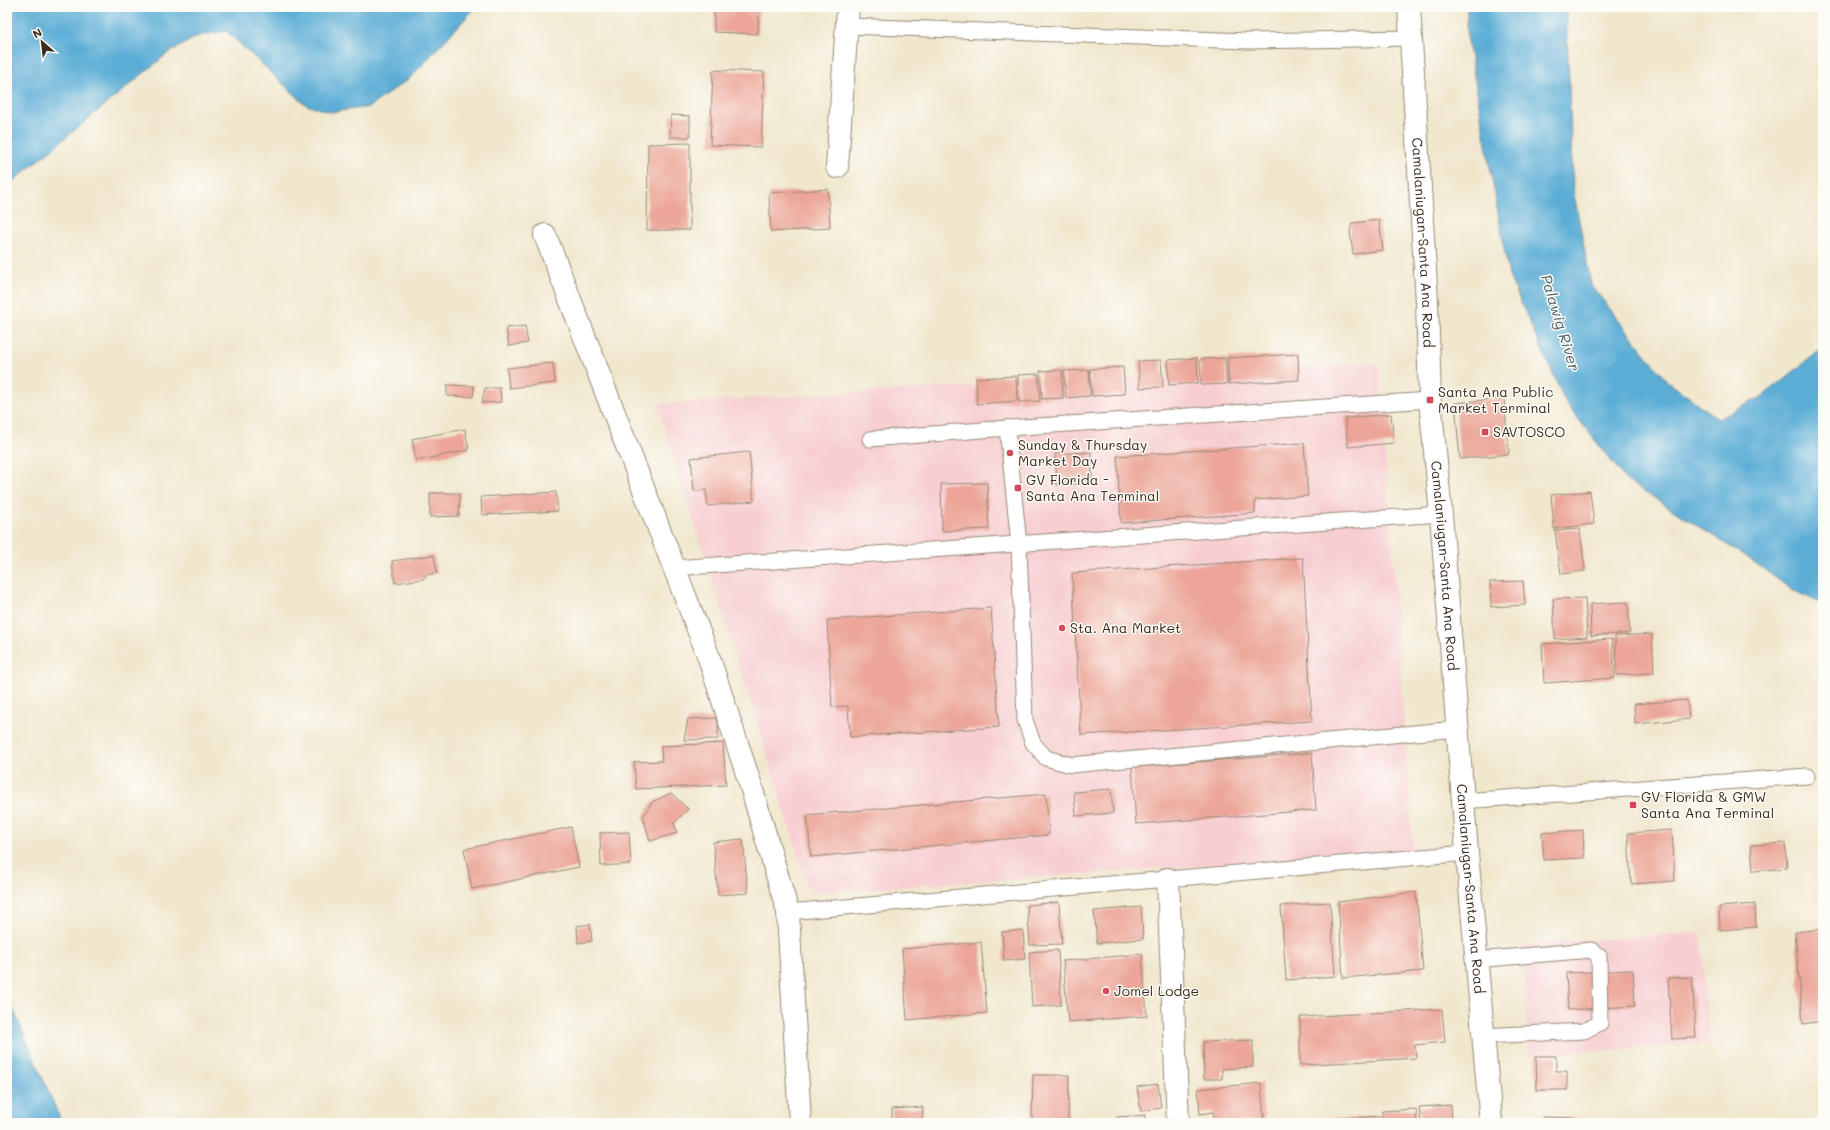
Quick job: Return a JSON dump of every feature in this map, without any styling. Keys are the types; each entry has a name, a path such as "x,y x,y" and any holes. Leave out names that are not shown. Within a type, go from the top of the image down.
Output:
{"street":[{"name":"Camalaniugan-Santa Ana Road","path":"1409,7 1426,294 1430,400 1442,514 1457,729 1491,1123"},
{"path":"837,167 847,16"},
{"path":"545,235 708,655 748,775 788,912 800,1123"},
{"path":"1168,879 1178,1123"}],"lane":[{"path":"847,16 1248,41 1411,38"},
{"path":"870,439 1007,428 1430,400"},
{"path":"1007,428 1019,544 1025,720 1033,743 1046,758 1071,765 1457,729"},
{"path":"674,568 1442,514"},
{"path":"1463,801 1807,776"},
{"path":"788,912 1467,853"},
{"path":"1476,960 1591,950 1600,956 1600,1023 1584,1031 1483,1036"}],"shaded area":[{"name":"Sta. Ana Market","path":"1379,363 1413,851 810,893 657,404"},
{"path":"1701,932 1709,1043 1529,1056 1522,945"}],"water":[{"path":"7,7 476,7 410,78 369,107 331,112 306,105 226,31 198,36 168,53 7,186"},
{"name":"Palawig River","path":"1467,7 1566,7 1573,188 1591,285 1667,381 1718,419 1763,396 1823,348 1823,604 1792,590 1754,562 1626,480 1566,403 1509,276 1467,35"},
{"path":"7,995 62,1123 7,1123"}],"building":[{"path":"714,7 759,7 758,34 714,32"},
{"path":"713,70 764,72 761,147 710,145"},
{"path":"671,115 690,116 690,137 670,137"},
{"path":"690,143 690,230 647,230 648,144"},
{"path":"828,189 830,228 771,232 769,193"},
{"path":"1379,220 1383,250 1353,254 1350,232 1352,223"},
{"path":"525,326 528,343 509,346 506,328"},
{"path":"1298,354 1299,380 1229,384 1227,358"},
{"path":"1197,358 1198,383 1169,385 1168,360"},
{"path":"1225,358 1227,384 1201,385 1200,359"},
{"path":"1161,360 1163,387 1140,388 1138,361"},
{"path":"553,363 555,383 509,388 507,368"},
{"path":"1123,367 1125,394 1092,396 1090,369"},
{"path":"1062,370 1063,398 1042,399 1040,371"},
{"path":"1089,370 1090,396 1066,398 1064,371"},
{"path":"1038,374 1040,401 1019,402 1018,375"},
{"path":"1016,376 1017,401 977,404 976,378"},
{"path":"447,385 474,386 473,397 447,396"},
{"path":"485,388 500,388 501,402 482,403"},
{"path":"1504,398 1509,454 1460,459 1455,403"},
{"path":"1391,414 1394,443 1348,447 1345,418"},
{"path":"465,429 469,450 416,461 412,439"},
{"path":"1304,443 1308,496 1255,500 1255,513 1121,523 1117,456"},
{"path":"749,452 754,501 708,506 706,490 694,491 691,458"},
{"path":"1091,452 1092,483 1057,485 1055,454"},
{"path":"987,483 989,529 942,531 941,484"},
{"path":"1590,491 1594,524 1554,529 1551,495"},
{"path":"556,492 558,511 482,515 481,497"},
{"path":"430,493 460,493 459,516 430,517"},
{"path":"1580,529 1585,571 1561,574 1555,531"},
{"path":"434,555 437,573 426,575 423,579 395,583 392,561"},
{"path":"1303,558 1312,721 1081,735 1072,573"},
{"path":"1523,581 1525,605 1491,607 1490,582"},
{"path":"1585,598 1587,637 1555,639 1553,599"},
{"path":"1628,602 1630,633 1591,636 1590,604"},
{"path":"991,608 999,727 850,737 848,706 832,707 827,620"},
{"path":"1652,634 1654,673 1617,675 1615,636"},
{"path":"1612,639 1615,678 1544,683 1542,644"},
{"path":"1687,700 1689,719 1635,724 1634,704"},
{"path":"718,718 718,739 684,740 688,719"},
{"path":"723,743 726,785 636,789 634,762 662,761 661,746"},
{"path":"1312,753 1316,810 1136,824 1132,767"},
{"path":"1111,789 1113,813 1076,816 1074,792"},
{"path":"671,793 688,809 674,823 677,833 650,841 643,817 652,802"},
{"path":"1046,794 1049,835 811,857 807,815"},
{"path":"571,827 579,867 472,889 464,849"},
{"path":"1583,830 1584,858 1544,860 1542,833"},
{"path":"1672,830 1675,881 1631,884 1628,833"},
{"path":"629,832 631,864 601,866 600,833"},
{"path":"743,839 748,893 718,895 713,842"},
{"path":"1785,843 1787,868 1753,871 1751,845"},
{"path":"1416,892 1423,971 1343,978 1338,902"},
{"path":"1059,902 1062,944 1030,945 1027,905"},
{"path":"1330,902 1335,976 1286,980 1281,906"},
{"path":"1755,904 1756,927 1720,930 1719,907"},
{"path":"1141,907 1143,939 1097,943 1094,911"},
{"path":"590,924 592,941 578,943 577,926"},
{"path":"1823,929 1823,1021 1803,1024 1795,932"},
{"path":"1023,930 1025,959 1004,961 1002,932"},
{"path":"981,942 987,1013 907,1020 902,949"},
{"path":"1058,950 1061,1005 1032,1007 1029,952"},
{"path":"1142,954 1147,1016 1068,1022 1063,961"},
{"path":"1633,970 1635,1006 1568,1010 1566,973"},
{"path":"1692,977 1696,1038 1672,1039 1668,978"},
{"path":"1442,1009 1445,1042 1415,1045 1416,1058 1300,1065 1300,1017"},
{"path":"1253,1040 1253,1067 1222,1069 1222,1079 1204,1079 1203,1042"},
{"path":"1536,1056 1556,1056 1556,1071 1567,1071 1567,1090 1537,1090"},
{"path":"1033,1075 1069,1075 1068,1122 1032,1122"},
{"path":"1261,1083 1264,1120 1215,1123 1213,1112 1200,1114 1198,1089"},
{"path":"1158,1084 1161,1108 1141,1111 1137,1087"},
{"path":"1451,1105 1452,1123 1421,1123 1419,1107"},
{"path":"923,1107 922,1123 892,1123 892,1109"},
{"path":"1416,1109 1417,1123 1383,1123 1382,1111"},
{"path":"1145,1115 1144,1123 1117,1123 1117,1117"},
{"path":"1380,1116 1381,1123 1317,1123 1317,1120"},
{"path":"1543,1117 1577,1118 1576,1123 1543,1123"}],"place":[{"name":"Santa Ana Public Market Terminal","path":"1430,400"},
{"name":"SAVTOSCO","path":"1485,432"},
{"name":"Sunday & Thursday Market Day","path":"1010,453"},
{"name":"GV Florida - Santa Ana Terminal","path":"1018,488"},
{"name":"Sta. Ana Market","path":"1062,628"},
{"name":"GV Florida & GMW Santa Ana Terminal","path":"1633,805"},
{"name":"Jomel Lodge","path":"1106,991"}]}
